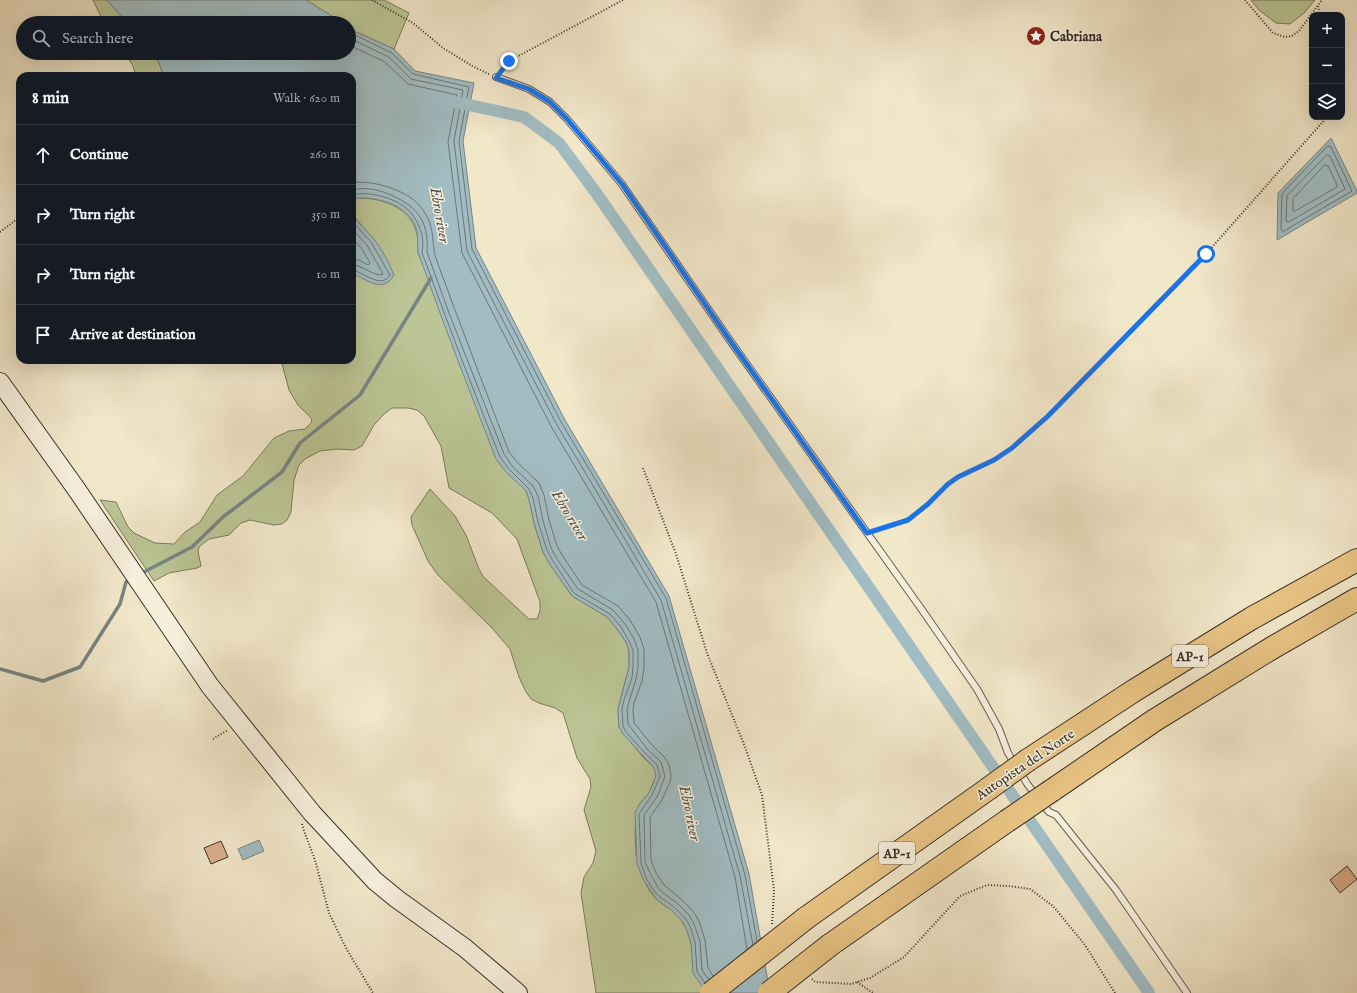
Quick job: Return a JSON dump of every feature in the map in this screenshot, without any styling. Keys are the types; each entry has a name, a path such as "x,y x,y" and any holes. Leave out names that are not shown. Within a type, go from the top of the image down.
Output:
{"highway":[{"name":"Autopista del Norte","path":"712,993 806,918 1028,760 1135,690 1252,618 1357,560"},
{"name":"AP-1","path":"769,993 830,945 1006,821 1155,720 1272,648 1357,599"}],"street":[{"path":"0,382 77,490 210,686 304,804 375,881 397,899 465,948 518,993"}],"lane":[{"path":"496,78 529,89 550,102 567,119 622,184 731,342 977,689 999,729 1008,753 1028,785 1049,812 1056,815 1116,890 1187,993"}],"path":[{"path":"372,0 413,23 443,48 474,67 496,78 509,61 624,0"},
{"path":"1245,0 1273,33 1285,38 1292,36 1299,31 1322,0"},
{"path":"1318,6 1319,12"},
{"path":"867,533 908,520 928,504 948,484 958,477 994,460 1012,448 1048,416 1206,254 1324,120"},
{"path":"0,232 16,220"},
{"path":"643,468 676,554 707,653 762,795 774,890 772,928"},
{"path":"213,740 239,723"},
{"path":"304,804 300,813 304,831 315,860 330,913 347,950 373,993"},
{"path":"810,976 815,982 851,984 870,978 904,957 960,896 987,886 1010,886 1030,890 1053,906 1085,945 1115,993"},
{"path":"857,982 873,993"}],"green space":[{"path":"93,0 107,0 121,16 101,16"},
{"path":"306,0 384,0 409,13 394,49 356,32 356,16 332,16"},
{"path":"1251,0 1315,0 1304,13 1290,24 1276,23 1259,10"},
{"path":"129,60 158,60 162,72 135,72"},
{"path":"356,198 382,201 393,205 410,218 418,239 418,253 520,485 526,491 543,552 572,596 607,617 626,642 629,651 629,667 618,709 619,727 642,756 654,768 656,776 649,793 639,805 635,831 636,855 647,887 657,900 670,909 682,921 686,928 707,993 596,993 581,893 584,877 593,863 596,851 584,810 591,787 590,779 577,758 563,713 555,708 531,699 519,677 510,649 492,628 437,574 428,561 412,525 411,517 430,489 455,516 466,535 483,576 529,619 537,619 540,611 540,602 517,539 492,513 449,488 441,446 424,416 417,410 408,408 392,408 374,425 362,446 354,450 337,449 320,451 305,459 299,465 294,480 291,512 287,520 282,524 274,525 250,520 241,523 229,535 209,539 199,547 198,551 201,566 169,573 154,581 100,500 116,502 128,527 134,533 155,543 174,544 185,532 200,522 217,495 243,476 274,438 289,431 305,429 311,423 312,419 298,405 289,390 282,364 356,364 356,273 394,275 374,240 356,219"}],"water":[{"path":"107,0 306,0 332,16 121,16"},
{"name":"Ebro river","path":"356,32 394,49 415,71 474,83 463,141 476,248 565,420 669,596 749,874 770,993 707,993 693,973 691,943 686,928 682,921 670,909 657,900 643,879 637,864 635,813 639,805 649,793 656,776 654,768 623,734 619,727 618,709 629,667 629,651 626,642 607,617 572,596 543,552 526,491 506,472 496,459 419,255 417,233 412,220 403,210 390,203 374,199 356,198 356,72 162,72 158,60 356,60"},
{"path":"1331,138 1357,193 1277,240 1278,193"},
{"path":"356,219 376,242 394,275 390,281 385,284 380,285 369,282 356,275"},
{"path":"259,840 264,851 243,860 238,849"}],"building":[{"path":"221,841 228,857 211,864 204,848"},
{"path":"1347,866 1357,879 1340,893 1330,880"}],"waterway":[{"path":"455,102 524,117 559,143 597,194 1149,993"},
{"path":"140,574 192,547 223,517 282,472 300,443 360,395 431,278"},
{"path":"0,669 43,681 80,667 120,604 126,582 131,579"}],"place":[{"name":"Cabriana","path":"1036,36"}],"route":[{"path":"509,61 496,78 529,89 550,102 567,119 622,184 731,342 867,533 908,520 928,504 948,484 958,477 994,460 1012,448 1048,416 1206,254"}]}
